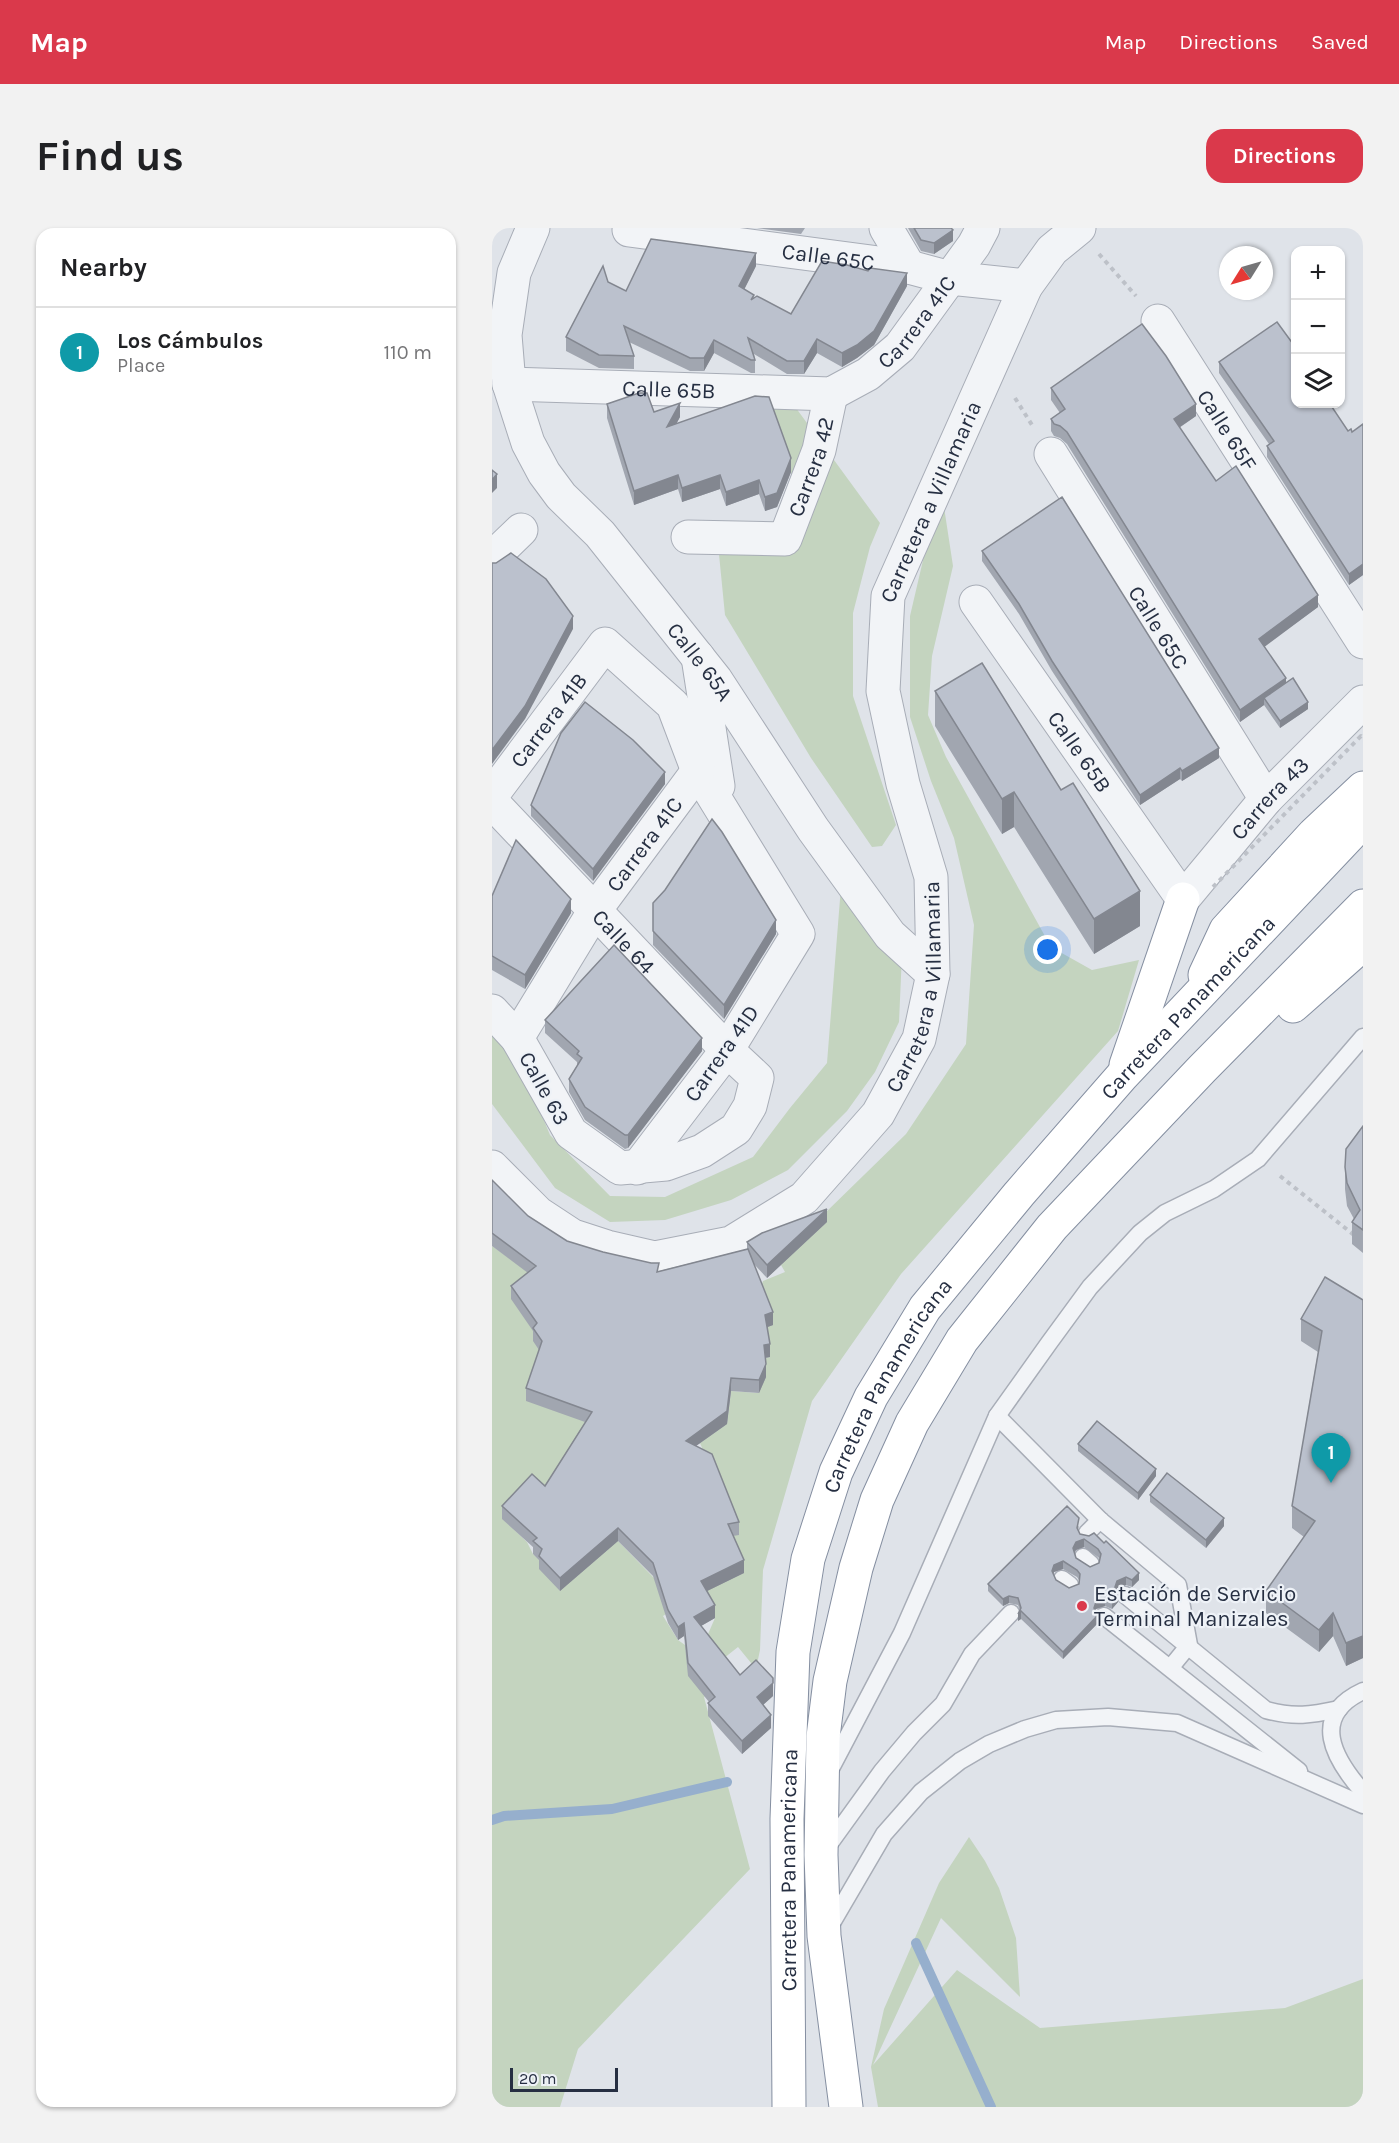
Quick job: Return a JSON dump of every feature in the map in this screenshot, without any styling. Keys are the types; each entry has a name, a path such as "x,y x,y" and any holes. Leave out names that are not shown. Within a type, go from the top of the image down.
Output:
{"highway":[{"path":"1194,1001 1226,930 1314,834 1363,788"},
{"name":"Carretera Panamericana","path":"789,2107 787,1819 793,1652 808,1559 836,1472 871,1397 925,1308 1018,1194 1122,1076 1363,821"},
{"path":"1122,1076 1182,900"},
{"name":"Carretera Panamericana","path":"846,2107 824,1936 821,1855 823,1737 830,1681 856,1568 877,1500 912,1423 962,1340 1045,1236 1163,1110 1363,906"},
{"path":"1163,1110 1281,1016 1363,944"}],"street":[{"name":"Calle 65A","path":"533,228 514,273 499,340 509,384 528,442 544,473 561,496 600,534 716,680 813,830 890,935 933,974"},
{"path":"886,228 909,267"},
{"name":"Carrera 41C","path":"831,394 868,374 900,347 974,245 983,228"},
{"name":"Carretera a Villamaria","path":"492,1167 538,1213 573,1236 607,1247 655,1258 731,1243 804,1198 878,1114 919,1039 933,974 931,877 903,784 883,691 888,596 1026,286 1052,250 1078,229"},
{"name":"Calle 65C","path":"629,230 909,267 950,278 1026,286"},
{"name":"Calle 65F","path":"1158,321 1363,642"},
{"name":"Calle 65B","path":"509,384 831,394"},
{"name":"Carrera 42","path":"688,537 785,539 819,450 831,394"},
{"name":"Calle 65C","path":"1051,454 1266,799"},
{"path":"492,558 521,530"},
{"name":"Calle 65B","path":"976,602 1182,900"},
{"name":"Carrera 41B","path":"492,795 605,644 673,705 698,771"},
{"path":"698,657 723,812"},
{"name":"Carrera 43","path":"1182,900 1266,799 1363,702"},
{"path":"698,771 723,812"},
{"name":"Carrera 41C","path":"518,1038 595,910 698,771"},
{"name":"Calle 64","path":"492,802 727,1050 757,1078 750,1106 736,1129 702,1151 666,1164 637,1168"},
{"name":"Carrera 41D","path":"637,1168 727,1050 798,934 723,812"},
{"name":"Calle 63","path":"492,1011 518,1038 570,1133 620,1168 637,1168"}],"lane":[{"path":"823,1783 902,1634 997,1416 1090,1287 1140,1233 1165,1213 1214,1189 1258,1159 1363,1036"},
{"path":"997,1416 1100,1520 1178,1585 1189,1645 1171,1667"},
{"path":"1087,1533 1100,1520"},
{"path":"1125,1595 1266,1710 1287,1716 1298,1716 1339,1709"},
{"path":"821,1855 882,1771 943,1704 972,1654 1011,1613"},
{"path":"1104,1616 1319,1786"},
{"path":"1363,1691 1354,1695 1339,1709 1331,1725 1331,1740 1350,1777 1363,1792"},
{"path":"824,1936 878,1843 914,1799 960,1761 989,1744 1025,1729 1056,1720 1108,1717 1177,1723 1363,1806"}],"path":[{"path":"1078,229 1158,321"},
{"path":"992,362 1051,454"},
{"path":"1213,887 1361,736 1363,738"},
{"path":"1258,1159 1357,1237"}],"green space":[{"path":"767,406 796,408 880,523 870,547 853,613 853,696 896,825 882,846 872,847 811,758 725,615 716,524 788,529 800,498"},
{"path":"944,507 953,566 932,656 928,715 946,757 1051,947 1092,970 1139,960 1118,1031 901,1274 812,1401 763,1570 760,1650 756,1669 738,1647 709,1670 705,1641 715,1618 701,1594 728,1537 739,1534 700,1443 727,1423 731,1391 758,1393 766,1376 764,1358 770,1357 759,1291 763,1281 785,1272 781,1265 823,1215 906,1134 966,1044 974,925 954,838 931,781 910,717 910,616 924,556"},
{"path":"842,874 902,954 899,1022 875,1072 847,1111 788,1170 731,1200 665,1220 610,1222 555,1188 492,1104 492,1021 511,1040 550,1135 610,1196 665,1197 753,1157 827,1063"},
{"path":"492,1246 537,1278 591,1403 582,1441 557,1480 503,1519 527,1542 533,1554 542,1562 618,1541 654,1578 669,1612 663,1616 678,1640 685,1645 711,1691 704,1697 750,1869 578,2049 560,2107 492,2107"},
{"path":"969,1837 999,1888 1016,1938 1020,1997 941,1918 873,2065 957,1970 1040,2028 1285,2008 1363,1979 1363,2107 878,2107 871,2067 884,2009 939,1883"}],"building":[{"path":"914,228 951,228 953,230 934,243 921,240"},
{"path":"651,239 756,253 739,286 754,295 751,300 757,296 791,314 822,261 868,271 870,268 907,273 874,331 857,345 842,353 817,339 804,361 787,361 748,338 755,360 714,340 704,358 690,358 624,326 634,356 599,355 566,337 603,266 608,282 626,291"},
{"path":"1277,322 1291,341 1291,408 1333,408 1348,431 1351,429 1352,432 1363,424 1363,564 1349,574 1267,446 1274,441 1219,362"},
{"path":"1142,324 1166,356 1196,404 1174,419 1216,481 1236,466 1318,595 1259,639 1286,678 1240,710 1067,432 1054,424 1051,419 1065,409 1051,388"},
{"path":"639,393 647,393 654,412 680,403 667,427 755,396 769,397 791,458 777,493 765,497 759,480 726,492 720,475 682,488 678,475 634,491 607,404"},
{"path":"492,470 497,474 492,480"},
{"path":"1062,497 1219,748 1182,771 1180,768 1140,795 1052,661 1019,604 982,551"},
{"path":"511,553 546,579 573,616 525,706 492,750 492,563 496,563"},
{"path":"982,663 1061,790 1073,783 1140,891 1094,919 1014,792 1002,799 935,691"},
{"path":"1293,678 1308,702 1280,721 1264,698"},
{"path":"585,702 633,740 665,772 593,869 531,805 561,733"},
{"path":"712,819 776,920 724,1005 653,931 653,903 665,890"},
{"path":"516,840 571,899 525,975 492,956 492,896"},
{"path":"614,945 702,1038 628,1135 585,1107 569,1079 582,1058 577,1054 579,1051 545,1020"},
{"path":"1363,1126 1363,1230 1352,1222 1360,1210 1347,1183 1345,1167 1346,1149"},
{"path":"492,1180 528,1216 567,1241 603,1252 659,1263 657,1272 748,1249 773,1312 765,1315 770,1344 764,1345 766,1364 759,1380 731,1378 727,1411 686,1441 712,1454 739,1522 728,1524 744,1560 701,1581 715,1605 694,1617 740,1675 756,1660 773,1678 773,1683 757,1697 771,1715 742,1741 708,1703 715,1697 688,1663 684,1623 678,1627 668,1610 653,1563 618,1528 560,1578 539,1556 542,1549 533,1541 537,1538 502,1506 532,1474 545,1486 592,1412 526,1388 542,1341 533,1328 537,1323 511,1286 536,1266 492,1233"},
{"path":"827,1209 767,1265 747,1242 762,1233"},
{"path":"1325,1277 1363,1300 1363,1636 1346,1643 1333,1613 1319,1630 1266,1591 1315,1521 1292,1506 1322,1331 1301,1319"},
{"path":"1097,1421 1156,1469 1138,1493 1078,1444"},
{"name":"Estación de Servicio Terminal Manizales","path":"1167,1473 1224,1518 1206,1540 1150,1495"},
{"path":"1067,1506 1079,1518 1077,1528 1080,1534 1089,1536 1094,1533 1104,1543 1106,1541 1139,1573 1132,1580 1126,1577 1117,1581 1115,1587 1118,1595 1112,1601 1105,1598 1096,1602 1094,1608 1097,1616 1063,1652 1021,1611 1018,1614 1021,1608 1018,1598 1009,1596 1003,1599 988,1584","holes":["1084,1539 1101,1554 1099,1563 1090,1567 1076,1558 1073,1548 1076,1542","1063,1561 1080,1574 1079,1584 1069,1588 1056,1580 1052,1571 1054,1565"]}],"waterway":[{"path":"492,1820 504,1816 612,1809 727,1782"},
{"path":"916,1943 991,2107"}],"place":[{"name":"Los Cámbulos","path":"1331,1483"},
{"name":"Estación de Servicio Terminal Manizales","path":"1082,1606"}]}
